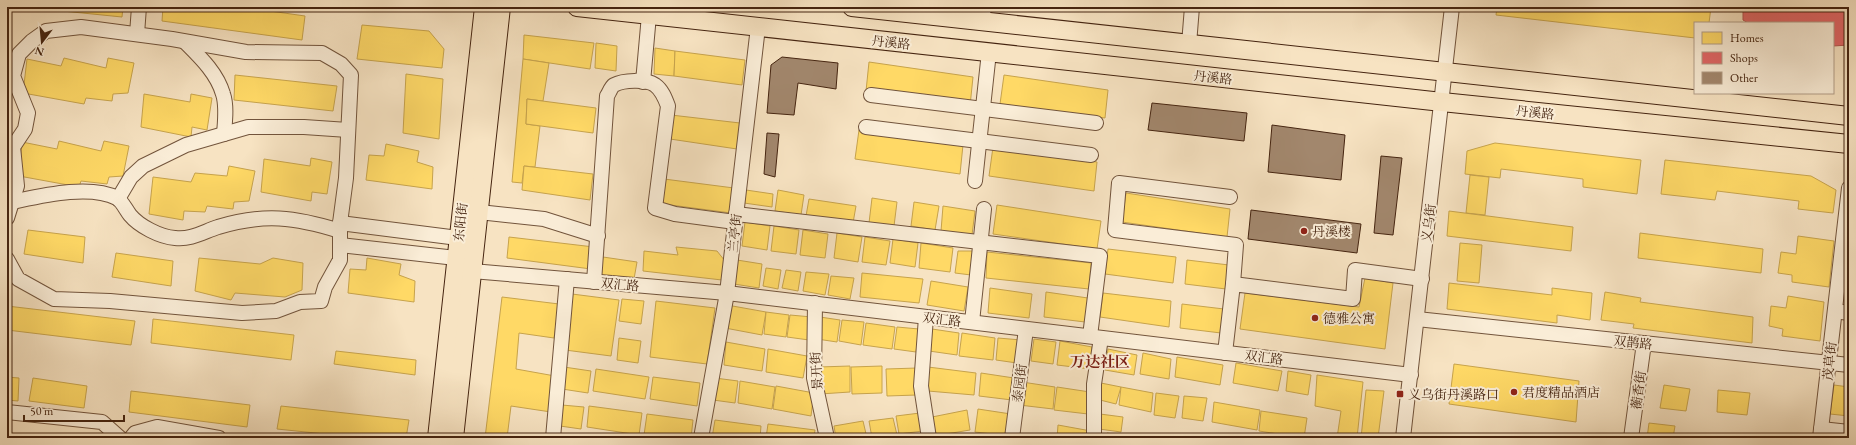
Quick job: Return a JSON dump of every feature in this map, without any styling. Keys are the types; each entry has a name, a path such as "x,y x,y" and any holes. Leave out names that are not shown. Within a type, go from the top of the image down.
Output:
{"main road":[{"name":"东阳街","path":"437,438 484,7"},
{"name":"东阳街","path":"454,438 501,7"},
{"name":"丹溪路","path":"577,7 1442,102 1849,144"},
{"path":"852,7 983,14 1189,44 1849,116"}],"street":[{"path":"137,34 139,7"},
{"path":"1189,44 1192,7"},
{"name":"义乌街","path":"1403,438 1446,72 1452,7"},
{"path":"643,82 649,15"},
{"path":"7,218 17,186 13,147 25,129 28,114 13,76 19,54 32,41 46,31 82,27 137,34 246,52 322,53 341,64 351,75 346,178 340,227 340,260 325,287 320,301 300,302 276,310 242,313 110,300 54,299 18,279 7,259"},
{"name":"兰亭街","path":"701,438 727,293 758,27"},
{"path":"186,42 213,73 224,94 224,134"},
{"path":"975,180 989,52"},
{"path":"594,282 607,96 613,86 624,82 643,82 654,84 662,92 668,106 655,208 675,214 736,218 980,242 1100,256 1094,384 1094,438"},
{"path":"871,95 1096,123"},
{"path":"118,199 131,177 142,166 186,145 248,127 304,127 348,130"},
{"path":"866,127 1091,155"},
{"path":"1225,353 1236,245 1115,230 1119,183 1230,197"},
{"name":"茂草街","path":"1821,434 1834,311 1845,266 1849,188"},
{"path":"12,202 55,193 100,192 118,199 131,216 159,235 176,238 194,237 218,227 259,217 291,218 340,227 458,238"},
{"path":"972,322 984,209"},
{"path":"479,212 544,219 598,236"},
{"path":"340,245 456,258"},
{"path":"1233,284 1353,299 1355,270 1422,279"},
{"name":"双汇路","path":"472,271 727,293 1410,375"},
{"path":"553,438 567,279"},
{"name":"景开街","path":"815,304 814,378 827,438"},
{"path":"1834,311 1849,313"},
{"path":"926,317 921,386 929,438"},
{"name":"双鹊路","path":"1417,319 1849,365"},
{"name":"泰园街","path":"1012,438 1026,329"},
{"name":"蘅香街","path":"1631,438 1644,343"},
{"path":"7,412 102,422 120,438"},
{"path":"131,438 135,433 157,428 219,438"},
{"path":"1821,434 1849,432"},
{"path":"1821,434 1834,438"}],"building: Homes":[{"path":"23,7 123,7 122,17"},
{"path":"163,7 242,7 305,16 302,40 162,21"},
{"path":"1497,7 1711,7 1709,22 1694,22 1694,38 1496,15"},
{"path":"362,25 429,31 444,49 442,68 357,59"},
{"path":"524,35 594,43 590,69 523,59"},
{"path":"596,43 617,46 616,71 595,68"},
{"path":"655,48 675,51 674,76 654,74"},
{"path":"675,51 745,60 742,85 674,76"},
{"path":"64,58 106,68 108,58 134,63 128,93 113,94 112,101 86,98 84,104 23,93 27,59 61,66"},
{"path":"523,59 549,63 543,101 527,99 526,124 540,126 535,167 524,166 522,183 512,182"},
{"path":"869,62 973,77 970,106 866,91"},
{"path":"406,74 443,79 439,139 403,133"},
{"path":"235,75 337,86 333,111 234,100"},
{"path":"1004,75 1108,90 1105,118 1000,104"},
{"path":"144,94 190,102 191,94 212,98 207,130 192,127 191,137 141,127"},
{"path":"527,99 596,108 593,133 526,124"},
{"path":"671,115 740,123 737,149 670,139"},
{"path":"859,130 963,145 960,174 855,159"},
{"path":"59,141 101,151 104,141 129,146 123,176 109,177 107,184 81,181 79,187 19,176 22,142 57,149"},
{"path":"1495,143 1641,160 1637,194 1583,187 1583,179 1501,169 1500,178 1465,174 1467,151"},
{"path":"386,144 419,151 417,162 433,167 432,189 366,180 369,155 384,156"},
{"path":"993,147 1097,162 1094,191 989,176"},
{"path":"311,158 332,162 327,194 312,192 311,201 261,192 264,159 310,166"},
{"path":"1665,160 1811,176 1836,190 1833,213 1798,209 1799,201 1717,191 1715,200 1661,194"},
{"path":"229,166 255,171 249,201 234,202 233,209 207,206 205,212 184,211 183,220 149,214 153,177 191,182 195,173 227,176"},
{"path":"524,166 593,174 590,200 522,190"},
{"path":"1470,175 1489,177 1485,215 1466,213"},
{"path":"664,179 734,188 731,213 663,204"},
{"path":"746,190 773,194 772,207 744,203"},
{"path":"778,190 804,195 801,215 775,211"},
{"path":"1126,193 1230,209 1227,237 1122,222"},
{"path":"872,198 897,202 894,226 869,223"},
{"path":"809,199 856,206 853,223 806,216"},
{"path":"914,202 939,206 935,230 911,226"},
{"path":"997,205 1101,221 1097,249 993,234"},
{"path":"943,206 975,211 972,235 941,231"},
{"path":"1449,211 1573,227 1571,251 1447,236"},
{"path":"745,222 770,226 767,250 742,246"},
{"path":"774,226 799,230 796,254 771,251"},
{"path":"28,230 85,237 83,263 24,254"},
{"path":"803,230 828,234 825,258 800,255"},
{"path":"837,233 862,237 858,262 834,258"},
{"path":"1640,233 1763,249 1761,273 1638,258"},
{"path":"1798,236 1834,241 1829,287 1792,282 1792,275 1778,273 1781,252 1796,254"},
{"path":"509,237 594,247 591,269 507,258"},
{"path":"865,237 890,241 886,265 862,262"},
{"path":"893,239 918,243 915,267 890,263"},
{"path":"921,243 953,248 950,272 919,268"},
{"path":"1460,243 1482,245 1479,283 1457,281"},
{"path":"676,247 717,251 725,261 722,280 643,271 644,251 678,255"},
{"path":"1108,249 1176,257 1173,283 1105,274"},
{"path":"958,251 974,251 971,275 955,273"},
{"path":"987,252 1091,263 1089,289 986,278"},
{"path":"116,253 173,261 171,286 112,277"},
{"path":"603,257 637,262 634,279 600,276"},
{"path":"199,258 260,264 273,258 303,263 302,290 285,297 235,293 231,300 195,291"},
{"path":"367,258 401,264 399,275 415,281 414,302 348,293 350,269 366,270"},
{"path":"737,260 762,264 759,288 734,284"},
{"path":"1187,260 1229,265 1226,289 1185,284"},
{"path":"766,268 781,270 778,289 763,286"},
{"path":"786,270 801,272 798,291 782,288"},
{"path":"806,272 829,274 825,295 803,291"},
{"path":"862,273 923,279 919,303 860,297"},
{"path":"831,276 854,278 850,299 828,295"},
{"name":"德雅公寓","path":"1365,278 1393,283 1385,349 1240,329 1245,293 1359,307"},
{"path":"931,281 968,287 964,311 927,305"},
{"path":"1449,283 1552,295 1552,288 1592,293 1590,320 1557,315 1557,323 1447,309"},
{"path":"990,288 1032,294 1029,318 988,313"},
{"path":"1046,292 1088,298 1085,322 1044,317"},
{"path":"1605,292 1641,298 1640,302 1753,317 1752,343 1633,328 1634,324 1601,320"},
{"path":"1103,293 1171,301 1169,327 1100,317"},
{"path":"572,294 619,300 611,356 565,350"},
{"path":"1788,296 1824,302 1820,341 1782,336 1783,329 1769,326 1771,306 1786,308"},
{"path":"502,297 559,304 554,338 519,333 516,369 555,376 551,412 511,406 507,438 485,438"},
{"path":"622,299 644,301 641,324 619,321"},
{"path":"656,301 715,308 707,364 650,357"},
{"path":"1182,304 1224,309 1221,333 1180,328"},
{"path":"727,305 766,312 762,335 725,328"},
{"path":"7,306 135,321 131,345 7,330"},
{"path":"766,312 789,315 786,337 764,334"},
{"path":"790,315 812,317 809,340 787,337"},
{"path":"820,317 840,320 837,342 817,339"},
{"path":"153,319 294,335 291,360 151,343"},
{"path":"842,320 864,322 861,345 839,341"},
{"path":"866,323 895,327 892,349 863,345"},
{"path":"1849,324 1849,349 1846,348"},
{"path":"897,327 919,329 916,352 894,349"},
{"path":"932,329 959,333 957,355 929,351"},
{"path":"962,333 995,338 993,360 959,356"},
{"path":"619,338 641,341 638,363 617,360"},
{"path":"998,338 1021,340 1017,363 996,360"},
{"path":"1034,339 1056,342 1053,364 1031,361"},
{"path":"1060,341 1092,347 1090,369 1057,365"},
{"path":"726,342 765,349 762,371 724,365"},
{"path":"768,349 807,356 803,378 766,372"},
{"path":"1108,349 1137,355 1134,375 1105,370"},
{"path":"336,351 416,360 415,375 334,364"},
{"path":"1143,353 1171,359 1169,379 1140,374"},
{"path":"1177,357 1223,365 1220,385 1175,377"},
{"path":"1236,363 1282,371 1278,391 1233,383"},
{"name":"君度精品酒店","path":"1454,364 1579,381 1576,422 1449,404"},
{"path":"850,366 850,392 820,394 819,367"},
{"path":"882,366 882,393 852,394 851,367"},
{"path":"564,367 591,371 588,393 562,389"},
{"path":"928,367 976,373 974,395 928,391"},
{"path":"917,368 917,395 887,396 886,369"},
{"path":"596,369 649,377 645,399 593,391"},
{"path":"1288,371 1311,375 1308,395 1286,391"},
{"path":"981,373 1014,378 1012,400 979,396"},
{"path":"1317,375 1363,382 1357,438 1337,438 1341,411 1315,406"},
{"path":"7,377 19,378 18,401 7,400"},
{"path":"653,377 700,383 697,406 650,399"},
{"path":"33,378 87,386 84,408 29,401"},
{"path":"715,378 738,381 735,403 713,400"},
{"path":"740,381 775,387 772,409 738,403"},
{"path":"1022,382 1055,387 1053,409 1019,405"},
{"path":"1101,383 1121,387 1116,404 1100,400"},
{"path":"1664,385 1690,389 1686,411 1660,408"},
{"path":"1834,385 1849,387 1849,416 1830,414"},
{"path":"776,386 814,393 811,416 773,409"},
{"path":"1057,387 1090,392 1088,414 1054,410"},
{"path":"1121,387 1153,393 1151,412 1119,405"},
{"path":"1366,390 1384,391 1378,438 1361,438"},
{"path":"1718,390 1750,393 1747,415 1717,412"},
{"path":"131,391 250,405 247,427 129,412"},
{"path":"1156,393 1179,396 1175,418 1154,415"},
{"path":"1184,396 1207,398 1203,421 1182,418"},
{"path":"1214,402 1260,410 1257,430 1212,422"},
{"path":"562,405 584,407 581,429 560,426"},
{"path":"281,406 409,420 406,438 364,438 277,429"},
{"path":"589,406 642,413 639,435 587,427"},
{"path":"978,409 1011,414 1009,436 975,432"},
{"path":"967,410 970,430 934,436 932,417"},
{"path":"1261,411 1307,418 1304,438 1259,431"},
{"path":"920,413 923,431 899,434 896,416"},
{"path":"647,414 693,420 691,438 661,438 644,435"},
{"path":"1100,414 1123,417 1121,432 1099,429"},
{"path":"893,418 897,435 872,438 869,421"},
{"path":"715,420 761,426 760,438 712,438"},
{"path":"863,421 867,438 836,438 834,426"},
{"path":"1649,423 1675,426 1673,438 1647,438"},
{"path":"768,424 815,430 814,438 766,438"},
{"path":"1058,425 1091,431 1090,438 1057,438"},
{"path":"7,433 32,437 32,438 7,438"},
{"path":"1107,433 1137,438 1107,438"}],"building: Shops":[{"path":"1743,7 1849,7 1849,45 1834,46 1834,22 1746,22 1743,20"}],"building: Other":[{"path":"782,57 838,63 836,89 798,83 794,115 767,113 771,65"},
{"path":"1152,103 1247,113 1244,141 1148,130"},
{"path":"1272,125 1345,135 1341,180 1268,172"},
{"path":"767,133 779,134 775,177 764,174"},
{"path":"1381,156 1402,158 1393,235 1374,233"},
{"name":"丹溪楼","path":"1251,210 1361,224 1357,253 1248,239"}],"place":[{"name":"丹溪楼","path":"1304,231"},
{"name":"德雅公寓","path":"1315,318"},
{"name":"君度精品酒店","path":"1514,392"},
{"name":"义乌街丹溪路口","path":"1400,394"}],"district":[{"name":"万达社区","path":"1100,362"}]}
